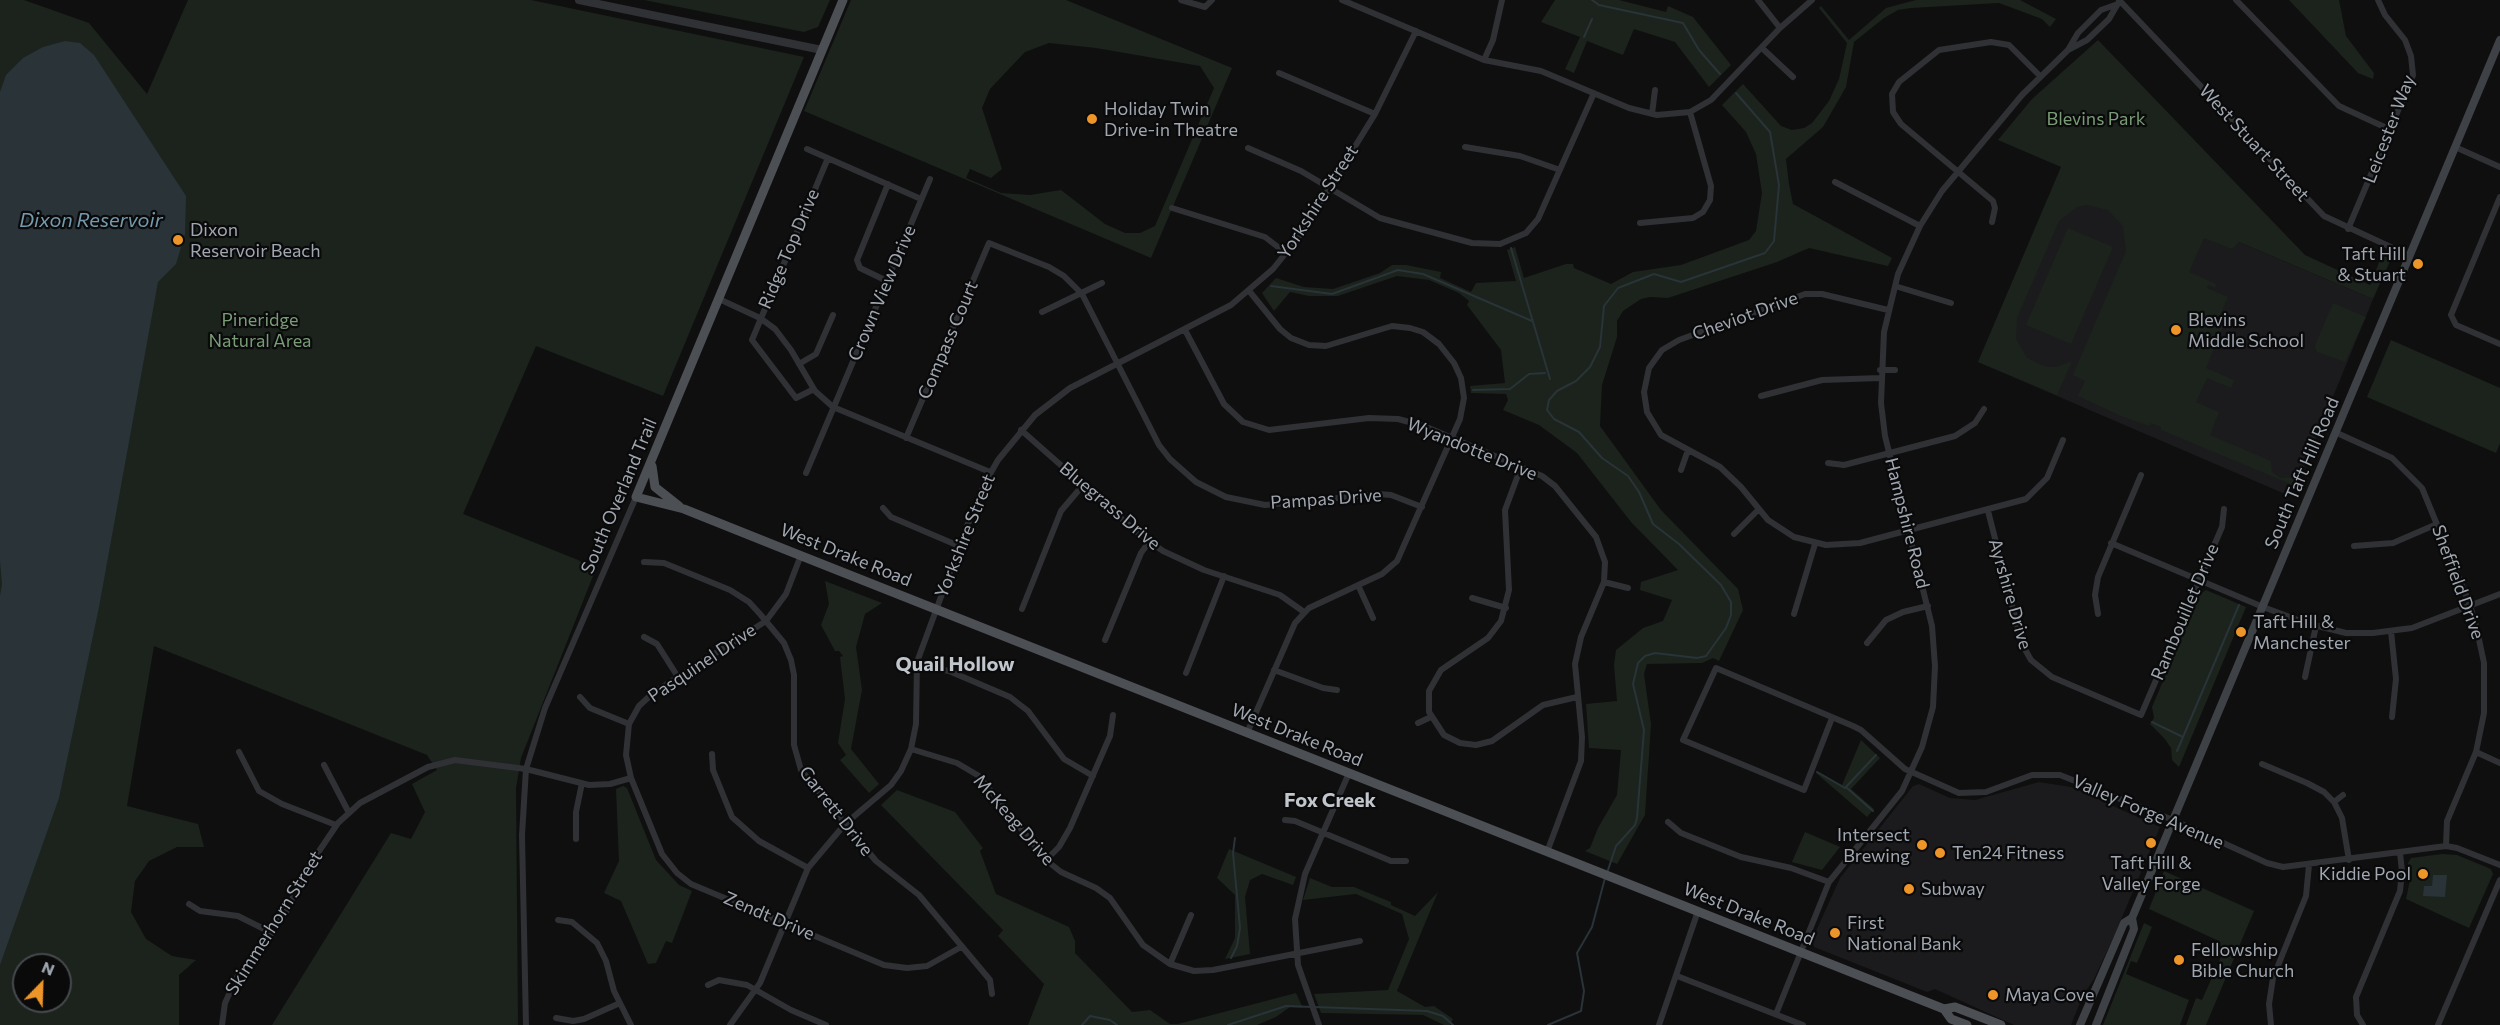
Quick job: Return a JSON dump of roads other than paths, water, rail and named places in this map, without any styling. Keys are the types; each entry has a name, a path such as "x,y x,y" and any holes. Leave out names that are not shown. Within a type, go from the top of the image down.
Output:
{"main road":[{"name":"South Overland Trail","path":"636,497 843,0"},
{"name":"South Taft Hill Road","path":"2096,1025 2134,928 2132,918 2500,40"},
{"path":"653,459 651,474 656,487 684,509"},
{"name":"West Drake Road","path":"636,497 684,509 1944,1009 1955,1007 2001,1025"},
{"name":"South Taft Hill Road","path":"2080,1025 2124,923 2132,918"},
{"name":"West Drake Road","path":"1944,1009 1951,1019 1967,1025"}],"street":[{"path":"579,0 822,50"},
{"path":"1181,0 1205,7 1212,0"},
{"path":"1342,0 1484,60 1541,71 1652,114 1673,115 1690,112 1711,100 1780,28 1812,0"},
{"path":"1484,60 1493,40 1502,0"},
{"path":"1758,0 1780,28"},
{"path":"2236,0 2339,106 2391,130"},
{"name":"Leicester Way","path":"2348,230 2409,87 2413,66 2405,40 2385,15 2378,0"},
{"name":"Hampshire Road","path":"2068,50 2078,33 2101,10 2118,1"},
{"name":"Hampshire Road","path":"1776,1014 1829,882 1892,804 1912,772 1922,747 1933,707 1935,648 1928,606 1889,453 1881,403 1880,370 1888,310 1895,286 1920,226 1958,172 2040,76 2068,50 2093,35 2109,19 2118,1"},
{"name":"West Stuart Street","path":"2118,1 2315,209 2348,230 2410,256"},
{"name":"Yorkshire Street","path":"730,1025 757,989 808,868 845,824 891,785 911,749 916,724 916,665 959,546 990,472 1021,430 1070,388 1232,305 1250,292 1287,254 1376,114 1416,31"},
{"path":"1992,222 1995,208 1993,201 1896,118 1891,100 1899,82 1939,50 1991,42 2008,45 2040,76"},
{"path":"1762,48 1793,77"},
{"path":"1279,73 1376,114"},
{"path":"1652,114 1656,90"},
{"path":"1248,148 1301,171 1380,218 1472,243 1493,245 1516,238 1533,227 1594,93"},
{"path":"1640,223 1692,218 1703,212 1710,200 1711,186 1690,112"},
{"path":"1465,147 1520,156 1560,170"},
{"path":"2455,147 2500,167"},
{"path":"807,149 921,199"},
{"name":"Ridge Top Drive","path":"814,389 796,398 752,340 828,158"},
{"name":"Crown View Drive","path":"806,472 930,179"},
{"path":"1835,182 1920,226"},
{"path":"887,281 863,270 857,260 888,184"},
{"path":"2500,198 2451,315 2456,325 2500,344"},
{"path":"1172,208 1264,237 1287,254"},
{"name":"Compass Court","path":"906,438 989,243 1056,272 1082,294"},
{"path":"1042,312 1102,283"},
{"path":"1895,286 1951,303"},
{"path":"1247,733 1289,633 1304,612 1382,574 1397,561 1463,408 1461,378 1448,353 1416,329 1392,326 1326,346 1309,345 1291,338 1250,292"},
{"name":"Pampas Drive","path":"1082,294 1159,444 1179,468 1210,490 1238,500 1265,505 1379,494 1391,495 1422,507"},
{"name":"Cheviot Drive","path":"1688,450 1661,435 1651,420 1644,392 1649,368 1662,350 1679,340 1797,296 1822,294 1888,310"},
{"path":"719,300 760,318 783,338 814,389 833,406 990,472"},
{"path":"799,364 816,354 833,315"},
{"name":"Wyandotte Drive","path":"1185,330 1224,404 1236,417 1251,426 1279,429 1351,419 1386,418 1424,426 1542,476 1555,486 1596,537 1605,562 1604,582 1576,653 1581,761 1547,852"},
{"path":"1880,370 1895,370"},
{"path":"1761,396 1822,380 1880,378"},
{"path":"1828,463 1844,465 1963,432 1975,423 1984,409"},
{"name":"Bluegrass Drive","path":"1021,430 1149,542 1189,564 1280,595 1304,612"},
{"name":"Sheffield Drive","path":"2337,433 2403,466 2422,488 2470,605 2481,645 2485,682 2484,713 2476,752 2447,821 2446,846"},
{"path":"1681,470 1688,450 1710,460 1731,477 1758,510 1785,532 1815,544 1849,545 2017,503 2040,489 2048,478 2063,440"},
{"path":"1521,467 1505,510 1509,590 1506,608 1493,633 1441,670 1434,679 1428,699 1431,717 1439,730 1454,741 1468,745 1485,744 1543,705 1577,697"},
{"path":"2098,614 2095,607 2096,585 2111,543 2141,475"},
{"path":"1022,609 1061,511 1083,485"},
{"name":"South Overland Trail","path":"526,1025 522,835 526,769 535,734 545,708 636,497"},
{"path":"883,508 891,517 959,546"},
{"name":"Rambouillet Drive","path":"2140,715 2222,527 2224,509"},
{"path":"1734,534 1758,510"},
{"name":"Ayrshire Drive","path":"1988,511 2022,644 2031,660 2052,677 2140,715"},
{"path":"2354,546 2393,543 2437,524"},
{"path":"1105,640 1141,553 1149,542"},
{"path":"2111,543 2263,608 2316,626 2346,633 2412,628 2500,594"},
{"path":"1794,614 1815,544"},
{"name":"Pasquinel Drive","path":"631,778 626,754 629,724 646,699 766,621 786,594 801,555"},
{"name":"Garrett Drive","path":"644,561 664,563 730,590 749,602 766,621 783,643 791,660 794,675 794,745 796,760 806,779 876,861 919,895 990,980 993,985 992,994"},
{"path":"1186,673 1224,576"},
{"path":"1604,582 1628,588"},
{"path":"1358,585 1373,618"},
{"path":"1472,598 1506,608"},
{"path":"1867,643 1886,620 1903,612 1928,606"},
{"path":"2305,677 2316,626"},
{"path":"2391,631 2396,678 2392,717"},
{"path":"644,637 657,644 678,677"},
{"path":"916,665 949,671 1010,697 1028,711 1064,759 1093,776"},
{"name":"Valley Forge Avenue","path":"1832,717 1804,790 1683,740 1716,668 1832,717 1861,730 1897,764 1948,790 1967,794 1986,792 2032,775 2060,775 2173,820 2267,863 2283,867 2400,854 2446,846 2500,865"},
{"path":"1274,670 1323,688 1337,690"},
{"path":"580,697 590,708 629,724"},
{"path":"1046,860 1066,838 1112,730 1113,715"},
{"path":"1418,723 1431,717"},
{"name":"McKeag Drive","path":"911,749 957,763 979,776 1046,860 1061,872 1096,888 1110,898 1143,945 1170,964 1194,971 1213,970 1360,941"},
{"path":"239,752 250,778 259,791 282,804 336,825"},
{"path":"2476,752 2500,763"},
{"path":"712,754 713,770 732,817 759,841 808,868"},
{"name":"Skimmerhorn Street","path":"222,1025 225,1003 237,977 272,933 286,912 305,872 348,811 428,767 446,761 467,760 526,769 582,783 610,784 631,778"},
{"path":"2262,764 2307,783 2324,792 2334,802 2342,818 2349,860"},
{"path":"324,765 348,811"},
{"path":"1319,1025 1308,998 1296,954 1295,919 1300,890 1349,773"},
{"name":"Zendt Drive","path":"631,778 662,855 677,873 691,884 884,965 906,968 927,966 962,946"},
{"path":"576,838 576,812 582,783"},
{"path":"2334,802 2343,795"},
{"path":"1285,820 1295,821 1391,861 1406,861"},
{"path":"1668,822 1682,833 1741,857 1791,868 1829,882"},
{"path":"2363,1025 2357,1015 2356,997 2400,891 2402,871 2400,854"},
{"path":"2271,1025 2269,1004 2272,978 2306,896 2309,865"},
{"path":"2438,1025 2500,880"},
{"path":"189,904 200,911 238,916 272,933"},
{"path":"1659,1025 1698,911"},
{"path":"1170,964 1191,915"},
{"path":"558,920 572,922 582,928 597,943 631,1025"},
{"path":"1677,976 1803,1025"},
{"path":"708,985 719,980 730,980 757,989 791,1010 826,1025"},
{"path":"556,1018 573,1022 620,1003"}],"water":[{"name":"Dixon Reservoir","path":"65,41 80,43 94,55 186,196 185,234 176,264 158,282 99,607 59,798 0,965 0,596 2,584 0,561 0,92 6,75 23,58 43,47"},
{"path":"2433,875 2447,875 2445,897 2423,896 2424,886 2432,886"}],"waterway":[{"path":"1592,0 1599,5 1683,23 1699,50 1720,74"},
{"path":"1584,37 1592,19"},
{"path":"1607,873 1616,846 1635,825 1637,818 1644,730 1633,684 1638,663 1645,656 1655,653 1697,658 1706,656 1726,628 1731,615 1731,602 1721,585 1679,544 1653,524 1639,492 1628,476 1602,458 1579,432 1554,419 1547,410 1549,400 1557,391 1576,381 1590,367 1600,347 1604,306 1618,288 1654,274 1681,282 1765,253 1774,241 1779,185 1770,132 1736,93"},
{"path":"1511,248 1550,379"},
{"path":"1271,286 1332,294 1398,270 1423,274 1532,321"},
{"path":"1473,390 1510,389 1529,374 1545,373"},
{"path":"2183,737 2239,605"},
{"path":"2152,722 2183,737 2177,751"},
{"path":"1817,772 1845,788 1876,755"},
{"path":"1847,788 1873,811"},
{"path":"1231,958 1237,946 1240,928 1233,853 1235,838"},
{"path":"1548,1025 1581,1011 1584,991 1577,953 1592,927 1605,878"},
{"path":"1228,1025 1286,1006 1427,1011 1443,1016 1453,1025"},
{"path":"1082,1025 1090,1016 1110,1020 1117,1025"}],"place":[{"name":"Holiday Twin Drive-in Theatre","path":"1092,119"},
{"name":"Dixon Reservoir Beach","path":"178,240"},
{"name":"Taft Hill & Stuart","path":"2418,264"},
{"name":"Blevins Middle School","path":"2176,330"},
{"name":"Taft Hill & Manchester","path":"2241,632"},
{"name":"Taft Hill & Valley Forge","path":"2151,843"},
{"name":"Intersect Brewing","path":"1922,845"},
{"name":"Ten24 Fitness","path":"1940,853"},
{"name":"Kiddie Pool","path":"2423,874"},
{"name":"Subway","path":"1909,889"},
{"name":"First National Bank","path":"1835,933"},
{"name":"Fellowship Bible Church","path":"2179,960"},
{"name":"Maya Cove","path":"1993,995"}],"district":[{"name":"Quail Hollow","path":"955,664"},
{"name":"Fox Creek","path":"1330,800"}],"park label":[{"name":"Blevins Park","path":"2096,119"},
{"name":"Pineridge Natural Area","path":"260,330"}]}
